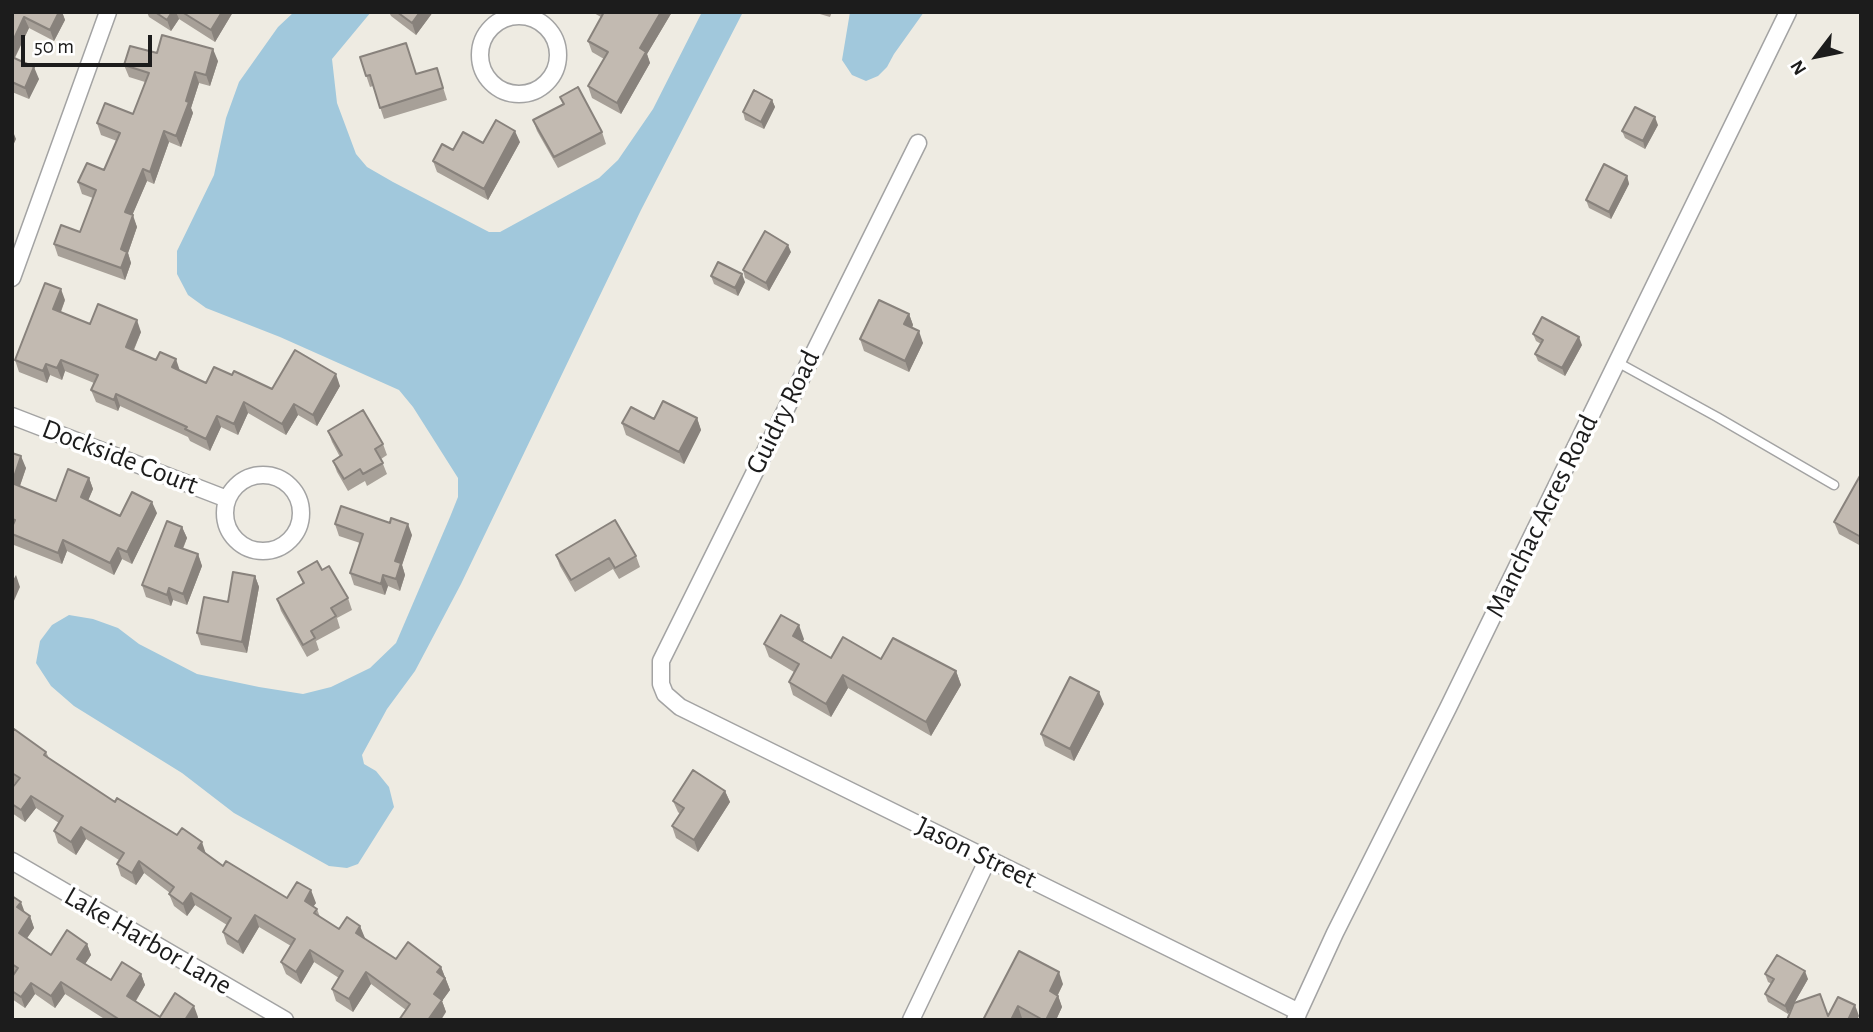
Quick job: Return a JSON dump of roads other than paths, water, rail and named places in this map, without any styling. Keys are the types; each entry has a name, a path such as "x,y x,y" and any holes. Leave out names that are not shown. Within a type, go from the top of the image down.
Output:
{"street":[{"path":"12,278 108,12"},
{"name":"Manchac Acres Road","path":"1297,1017 1335,933 1788,12"},
{"path":"511,17 539,17 554,39 557,51 557,64 552,75 544,85 522,94 509,93 498,88 488,79 482,68 482,42 489,30 499,22 511,17"},
{"name":"Guidry Road","path":"661,684 660,661 918,143"},
{"name":"Dockside Court","path":"12,416 227,499"},
{"name":"Dockside Court","path":"256,475 269,475 291,488 298,499 301,512 299,524 285,545 274,550 250,549 239,543 231,534 226,523 227,499 234,488 244,480 256,475"},
{"name":"Jason Street","path":"661,684 665,694 680,708 1296,1010 1297,1017"},
{"path":"911,1020 988,859"},
{"name":"Lake Harbor Lane","path":"12,861 285,1020"}],"lane":[{"path":"1617,362 1717,416 1834,485"}],"water":[{"path":"294,12 371,12 332,59 337,103 356,154 367,167 393,182 489,232 500,232 599,178 618,160 653,109 702,12 743,12 641,210 461,584 415,671 387,709 362,755 364,764 376,771 389,787 394,807 358,864 347,868 329,866 234,813 182,773 74,706 51,686 36,663 40,641 52,625 69,615 93,619 118,628 139,644 197,674 303,694 331,687 370,668 396,643 458,497 458,478 413,407 399,390 280,337 206,308 188,295 177,274 177,251 214,175 226,118 239,82 278,27"},
{"path":"850,12 924,12 887,67 878,76 866,81 852,75 842,60"}]}
